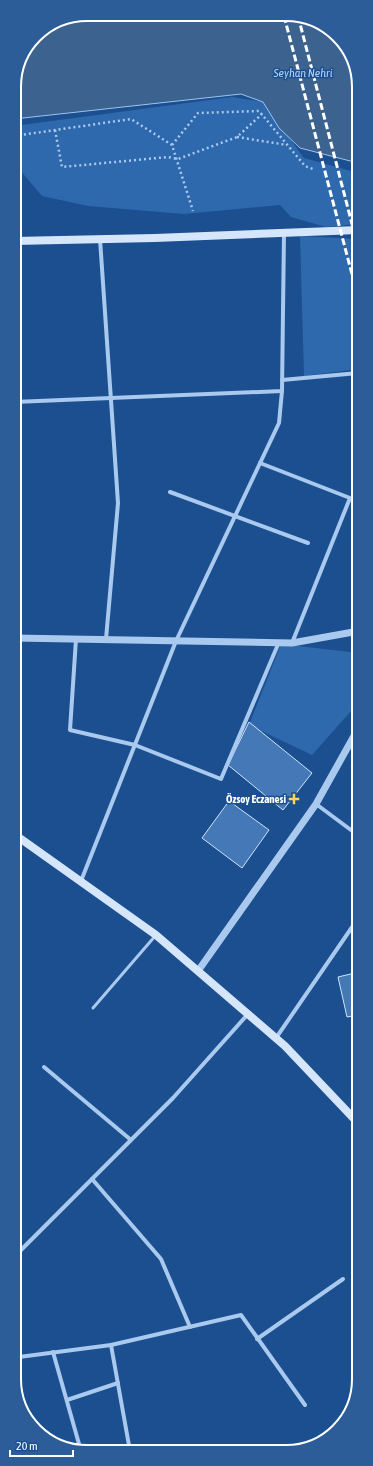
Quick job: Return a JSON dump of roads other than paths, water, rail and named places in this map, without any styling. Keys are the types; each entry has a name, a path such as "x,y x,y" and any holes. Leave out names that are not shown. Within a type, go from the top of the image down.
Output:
{"main road":[{"path":"21,241 352,230"},
{"path":"21,839 156,935 276,1038 352,1117"}],"street":[{"path":"81,881 176,641 279,423 282,391 284,233"},
{"path":"100,239 118,503 106,639"},
{"path":"282,380 352,374"},
{"path":"21,402 282,391"},
{"path":"260,463 350,498 292,643"},
{"path":"170,492 308,543"},
{"path":"21,638 292,643 352,632"},
{"path":"76,639 70,730 135,745 221,779 279,642"},
{"path":"198,971 316,804 352,740"},
{"path":"316,804 352,831"},
{"path":"276,1038 352,927"},
{"path":"21,1250 174,1098 248,1014"},
{"path":"44,1067 131,1140"},
{"path":"92,1179 161,1259 190,1327"},
{"path":"258,1339 343,1279"},
{"path":"21,1357 111,1345 241,1315 305,1405"},
{"path":"111,1345 129,1445"},
{"path":"53,1352 79,1444"},
{"path":"67,1400 118,1383"}],"lane":[{"path":"93,1008 156,935"}],"water":[{"name":"Seyhan Nehri","path":"87,21 299,22 319,30 336,44 341,50 350,70 352,87 352,161 300,148 279,128 263,102 241,94 21,118 21,83 26,62 32,50 40,40 50,32 62,26 74,22"}],"railway":[{"path":"285,21 352,274"},
{"path":"300,22 352,224"}],"place":[{"name":"Özsoy Eczanesi","path":"294,799"}]}
